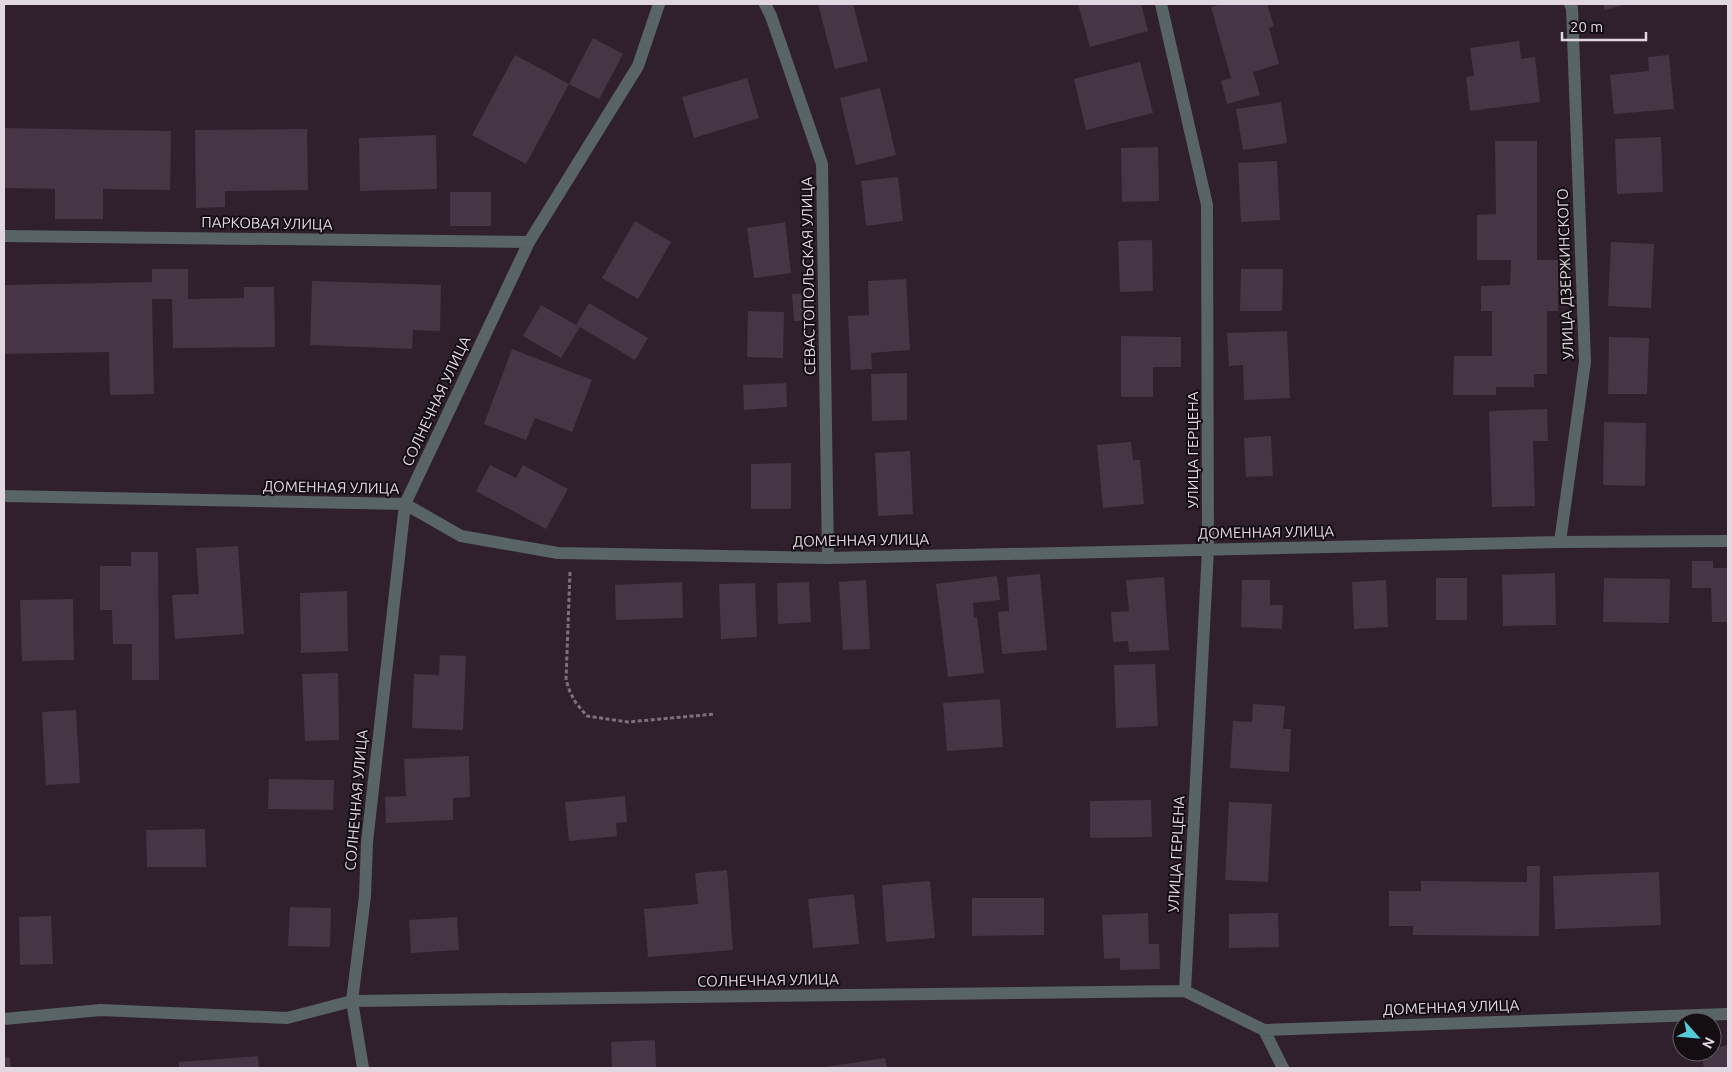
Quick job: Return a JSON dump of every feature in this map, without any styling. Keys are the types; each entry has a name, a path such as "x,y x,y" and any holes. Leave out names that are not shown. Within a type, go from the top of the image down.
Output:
{"street":[{"name":"СОЛНЕЧНАЯ УЛИЦА","path":"352,1002 365,896 366,842 405,504 529,242 638,66 659,4"},
{"name":"СЕВАСТОПОЛЬСКАЯ УЛИЦА","path":"765,4 771,16 822,164 828,558"},
{"name":"УЛИЦА ГЕРЦЕНА","path":"1161,4 1207,205 1208,550 1185,991"},
{"name":"УЛИЦА ДЗЕРЖИНСКОГО","path":"1560,542 1586,362 1572,8 1570,4"},
{"name":"ПАРКОВАЯ УЛИЦА","path":"4,236 529,242"},
{"name":"ДОМЕННАЯ УЛИЦА","path":"4,496 405,504 461,536 558,553 828,558 1560,542 1728,541"},
{"name":"СОЛНЕЧНАЯ УЛИЦА","path":"4,1019 101,1010 287,1018 352,1002 1185,991"},
{"name":"ДОМЕННАЯ УЛИЦА","path":"1185,991 1264,1030 1728,1014"},
{"path":"352,1002 363,1068"},
{"path":"1264,1030 1283,1068"}],"path":[{"path":"570,553 566,680 570,692 587,716 628,722 716,714"}],"building":[{"path":"818,4 853,4 868,61 835,69"},
{"path":"1078,4 1141,4 1148,31 1090,47"},
{"path":"1223,4 1267,4 1274,26 1269,28 1279,64 1253,72 1260,95 1227,104 1221,81 1231,78 1211,7"},
{"path":"1603,4 1627,4 1605,10"},
{"path":"593,38 623,54 599,99 569,84"},
{"path":"1519,41 1521,59 1535,57 1540,102 1470,111 1466,77 1474,76 1470,48"},
{"path":"515,55 569,84 526,164 472,135"},
{"path":"1669,55 1674,109 1614,114 1610,75 1649,71 1648,57"},
{"path":"1140,62 1153,113 1086,130 1074,79"},
{"path":"747,78 759,118 694,138 682,97"},
{"path":"880,88 896,155 856,165 840,98"},
{"path":"1281,102 1287,143 1243,150 1236,109"},
{"path":"4,128 171,131 170,190 103,189 103,219 55,219 55,189 4,188"},
{"path":"307,129 308,190 225,191 225,207 196,208 195,130"},
{"path":"436,135 437,189 360,191 359,138"},
{"path":"1661,137 1663,192 1617,194 1615,139"},
{"path":"1495,141 1537,141 1537,260 1558,260 1558,311 1547,311 1547,374 1534,374 1534,387 1496,387 1496,395 1453,395 1454,356 1492,356 1492,311 1481,311 1481,286 1510,285 1511,260 1477,260 1477,215 1496,214"},
{"path":"1158,147 1159,201 1122,202 1121,148"},
{"path":"1277,161 1280,220 1241,222 1238,163"},
{"path":"898,177 903,221 866,226 861,181"},
{"path":"450,192 491,192 491,226 450,226"},
{"path":"635,221 671,242 638,299 602,278"},
{"path":"785,222 791,273 754,278 747,228"},
{"path":"1152,240 1153,291 1120,292 1118,241"},
{"path":"1611,242 1654,244 1651,308 1608,306"},
{"path":"152,269 188,269 188,299 244,298 244,287 274,287 275,347 173,348 172,299 152,299 154,394 110,395 109,352 4,354 4,285 152,282"},
{"path":"1241,269 1283,269 1282,311 1240,311"},
{"path":"906,279 910,350 871,353 872,369 851,370 848,316 869,315 868,281"},
{"path":"312,281 441,285 440,331 413,330 412,349 310,345"},
{"path":"807,293 810,320 794,321 792,294"},
{"path":"589,303 648,338 635,360 580,327 561,358 523,336 541,305 576,325"},
{"path":"748,311 784,312 783,358 747,357"},
{"path":"1287,331 1290,398 1244,400 1243,365 1229,366 1227,333"},
{"path":"1121,336 1181,337 1181,367 1153,367 1153,397 1121,397"},
{"path":"1609,337 1649,338 1647,394 1608,394"},
{"path":"512,349 592,380 572,432 535,418 526,440 484,424"},
{"path":"907,373 907,420 872,421 871,374"},
{"path":"786,383 787,407 744,410 743,385"},
{"path":"1547,409 1548,441 1533,441 1535,506 1492,507 1489,411"},
{"path":"1604,422 1646,423 1645,486 1603,485"},
{"path":"1271,436 1273,476 1246,477 1244,438"},
{"path":"1131,442 1133,460 1140,460 1144,504 1103,508 1097,445"},
{"path":"910,451 913,514 878,516 875,453"},
{"path":"791,463 791,509 751,509 751,464"},
{"path":"490,465 516,478 523,465 568,489 546,529 476,491"},
{"path":"238,546 244,634 175,639 172,595 199,594 196,548"},
{"path":"131,552 158,552 159,680 132,680 132,644 113,644 112,610 100,610 100,566 131,566"},
{"path":"1692,561 1713,561 1713,568 1728,568 1728,622 1712,622 1711,588 1692,588"},
{"path":"1555,573 1556,625 1503,626 1502,575"},
{"path":"1040,574 1047,650 1002,654 998,612 1009,611 1007,577"},
{"path":"997,576 1000,600 973,603 974,618 977,617 984,673 948,677 936,584"},
{"path":"1164,577 1169,650 1129,652 1128,641 1113,642 1111,612 1129,611 1126,580"},
{"path":"1436,578 1467,578 1467,620 1436,620"},
{"path":"1604,578 1670,579 1669,623 1603,622"},
{"path":"866,580 870,649 843,650 839,582"},
{"path":"1242,580 1270,580 1270,605 1283,605 1282,629 1241,627"},
{"path":"1386,580 1388,627 1354,629 1352,582"},
{"path":"682,582 683,618 616,620 615,585"},
{"path":"809,582 811,622 778,624 777,583"},
{"path":"755,583 757,637 721,639 719,584"},
{"path":"347,591 348,651 301,653 300,593"},
{"path":"73,599 74,660 22,661 20,600"},
{"path":"440,655 466,656 463,730 412,728 414,674 439,675"},
{"path":"1155,664 1158,726 1116,728 1114,665"},
{"path":"338,673 339,740 305,741 302,674"},
{"path":"1000,699 1003,747 947,751 943,703"},
{"path":"1253,704 1285,706 1283,729 1291,729 1289,772 1230,768 1233,721 1252,722"},
{"path":"76,710 80,783 46,785 42,712"},
{"path":"469,756 470,797 453,798 453,820 386,823 385,797 406,796 404,759"},
{"path":"269,779 334,780 333,810 268,809"},
{"path":"625,796 627,822 616,823 617,836 569,841 565,802"},
{"path":"1151,800 1152,837 1090,838 1090,801"},
{"path":"1229,802 1272,804 1268,882 1225,880"},
{"path":"205,829 206,867 147,867 146,830"},
{"path":"1527,866 1540,866 1539,936 1413,935 1413,926 1389,926 1389,891 1421,891 1421,881 1527,882"},
{"path":"727,870 733,950 648,957 644,909 698,904 695,873"},
{"path":"1659,872 1661,925 1555,929 1553,876"},
{"path":"930,881 935,938 886,942 882,885"},
{"path":"854,894 859,944 813,948 808,899"},
{"path":"972,898 1044,898 1044,935 972,936"},
{"path":"290,907 331,908 330,947 288,946"},
{"path":"1148,913 1149,944 1159,944 1160,969 1120,970 1120,958 1104,959 1102,915"},
{"path":"1278,913 1279,947 1229,948 1229,914"},
{"path":"51,916 53,964 20,965 19,917"},
{"path":"457,917 459,950 411,953 409,920"},
{"path":"655,1040 656,1068 612,1068 611,1042"},
{"path":"1728,1045 1728,1068 1704,1068 1703,1062 1722,1062 1722,1046"},
{"path":"258,1056 259,1068 179,1068 179,1062"},
{"path":"10,1057 11,1068 4,1068 4,1058"},
{"path":"885,1058 887,1068 824,1068 824,1067"}]}
